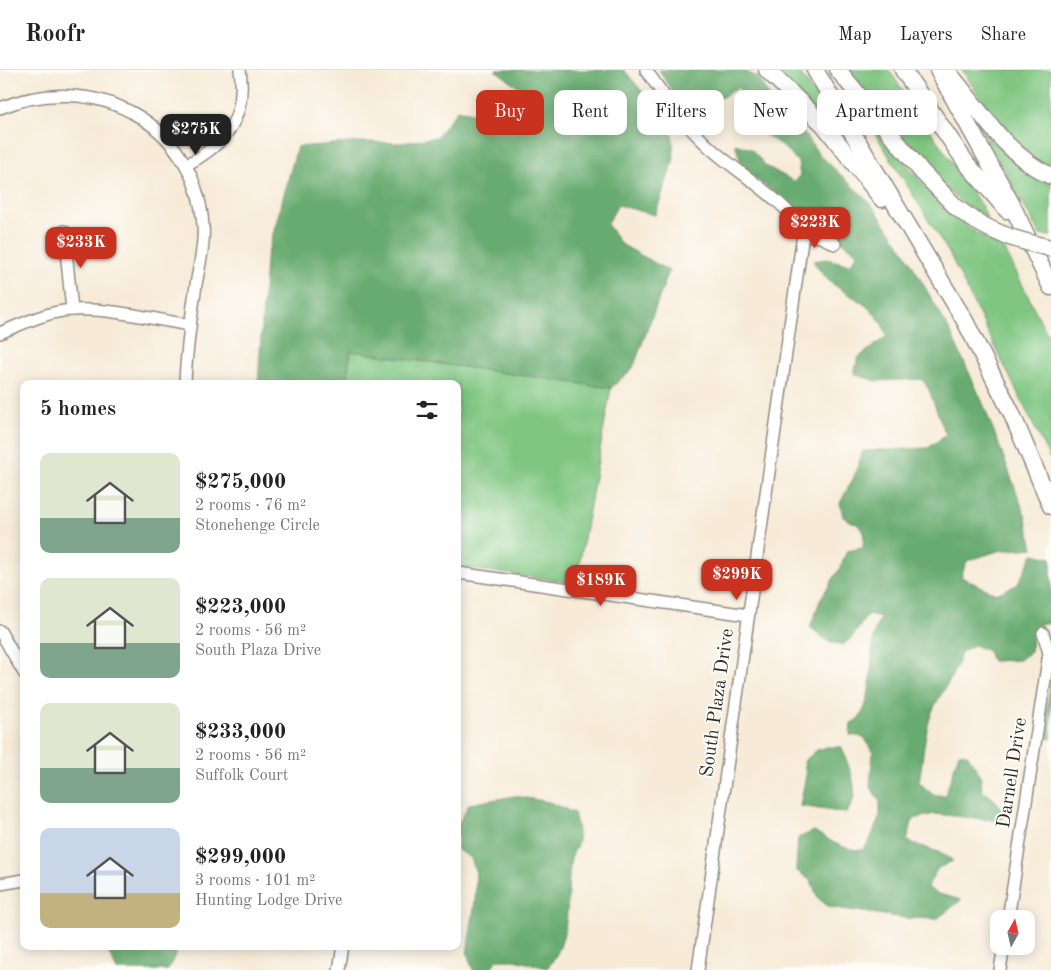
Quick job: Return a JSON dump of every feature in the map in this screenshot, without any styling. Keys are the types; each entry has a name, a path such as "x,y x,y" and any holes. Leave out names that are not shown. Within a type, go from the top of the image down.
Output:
{"highway":[{"path":"767,70 824,125 884,202 917,237"},
{"path":"815,70 917,237 997,382 1051,506"},
{"path":"838,70 922,172 956,207 985,228 1000,235 1051,248"},
{"path":"903,70 966,164 1023,228"},
{"path":"938,70 1023,228 1051,287"},
{"path":"946,70 1006,143 1028,164 1051,176"}],"street":[{"path":"186,165 210,151 227,136 238,106 240,70"},
{"path":"646,70 675,112 706,144 794,217 803,234 821,237 835,244"},
{"path":"0,108 24,98 49,93 80,93 104,98 128,108 148,120 173,145 186,165 196,189 203,224 190,325 185,380"},
{"path":"64,231 72,310"},
{"name":"South Plaza Drive","path":"698,970 803,234"},
{"path":"0,333 31,321 72,310 106,312 190,325"},
{"path":"461,573 748,615"},
{"path":"0,631 20,666"},
{"name":"Darnell Drive","path":"1009,910 1049,653 1043,633"},
{"path":"0,884 20,881"},
{"path":"339,970 342,950"},
{"path":"1000,970 1002,955"}],"green space":[{"path":"495,70 624,70 641,90 637,90 637,135 672,135 674,159 655,215 618,205 607,224 621,244 669,271 633,368 611,388 351,351 347,374 349,380 258,380 266,260 297,147 362,142 402,143 437,137 457,110 476,114 476,135 544,135 544,90 523,90"},
{"path":"659,70 743,70 757,77 765,90 739,90 739,87 724,96 724,90 672,90"},
{"path":"772,70 797,70 817,96 817,116 807,105 807,90 792,90"},
{"path":"848,70 889,70 903,90 863,90"},
{"path":"962,70 1051,70 1051,167 1021,151 1001,129"},
{"path":"976,120 1051,181 1051,236 1040,235"},
{"path":"766,135 805,135 820,155 871,204 906,254 950,331 982,401 1026,518 1033,548 998,551 967,561 961,577 996,594 1017,585 1033,554 1051,558 1051,624 1042,623 1032,635 1031,652 1019,660 992,661 988,651 974,645 961,652 956,668 929,720 919,782 932,794 945,796 959,753 967,754 980,774 982,791 998,803 1002,811 1002,821 935,814 913,819 907,841 944,854 953,861 938,868 927,887 936,893 961,900 937,919 905,918 829,907 818,898 811,881 796,870 798,838 814,831 843,847 863,850 870,840 880,816 880,802 870,786 873,752 864,737 850,735 851,723 859,718 868,696 873,641 875,629 881,617 868,614 853,636 843,645 827,641 810,627 821,598 839,570 847,551 863,548 864,532 858,525 843,517 840,503 854,477 863,451 928,448 946,435 929,390 922,379 876,381 854,374 858,358 887,336 877,316 862,303 828,280 813,261 828,259 850,265 858,253 814,223 743,169 735,144 751,149 766,166 795,182 800,176 798,162 782,146"},
{"path":"836,135 846,135 845,144"},
{"path":"876,135 882,135 942,207 978,234 1004,248 1051,342 1051,461 949,253"},
{"path":"896,135 933,135 983,208 987,219 966,206 947,190 910,152"},
{"path":"351,351 611,388 576,583 461,567 461,380 349,380 347,374"},
{"path":"1051,674 1051,739 1044,737"},
{"path":"826,747 842,747 851,772 854,797 846,813 800,806 806,775 804,761 817,750"},
{"path":"515,796 549,802 574,813 578,840 570,862 568,905 564,933 561,945 547,968 515,960 497,960 489,970 473,970 467,953 475,901 476,873 471,858 461,852 461,819 469,804"},
{"path":"107,950 177,950 168,970 117,970"}]}
